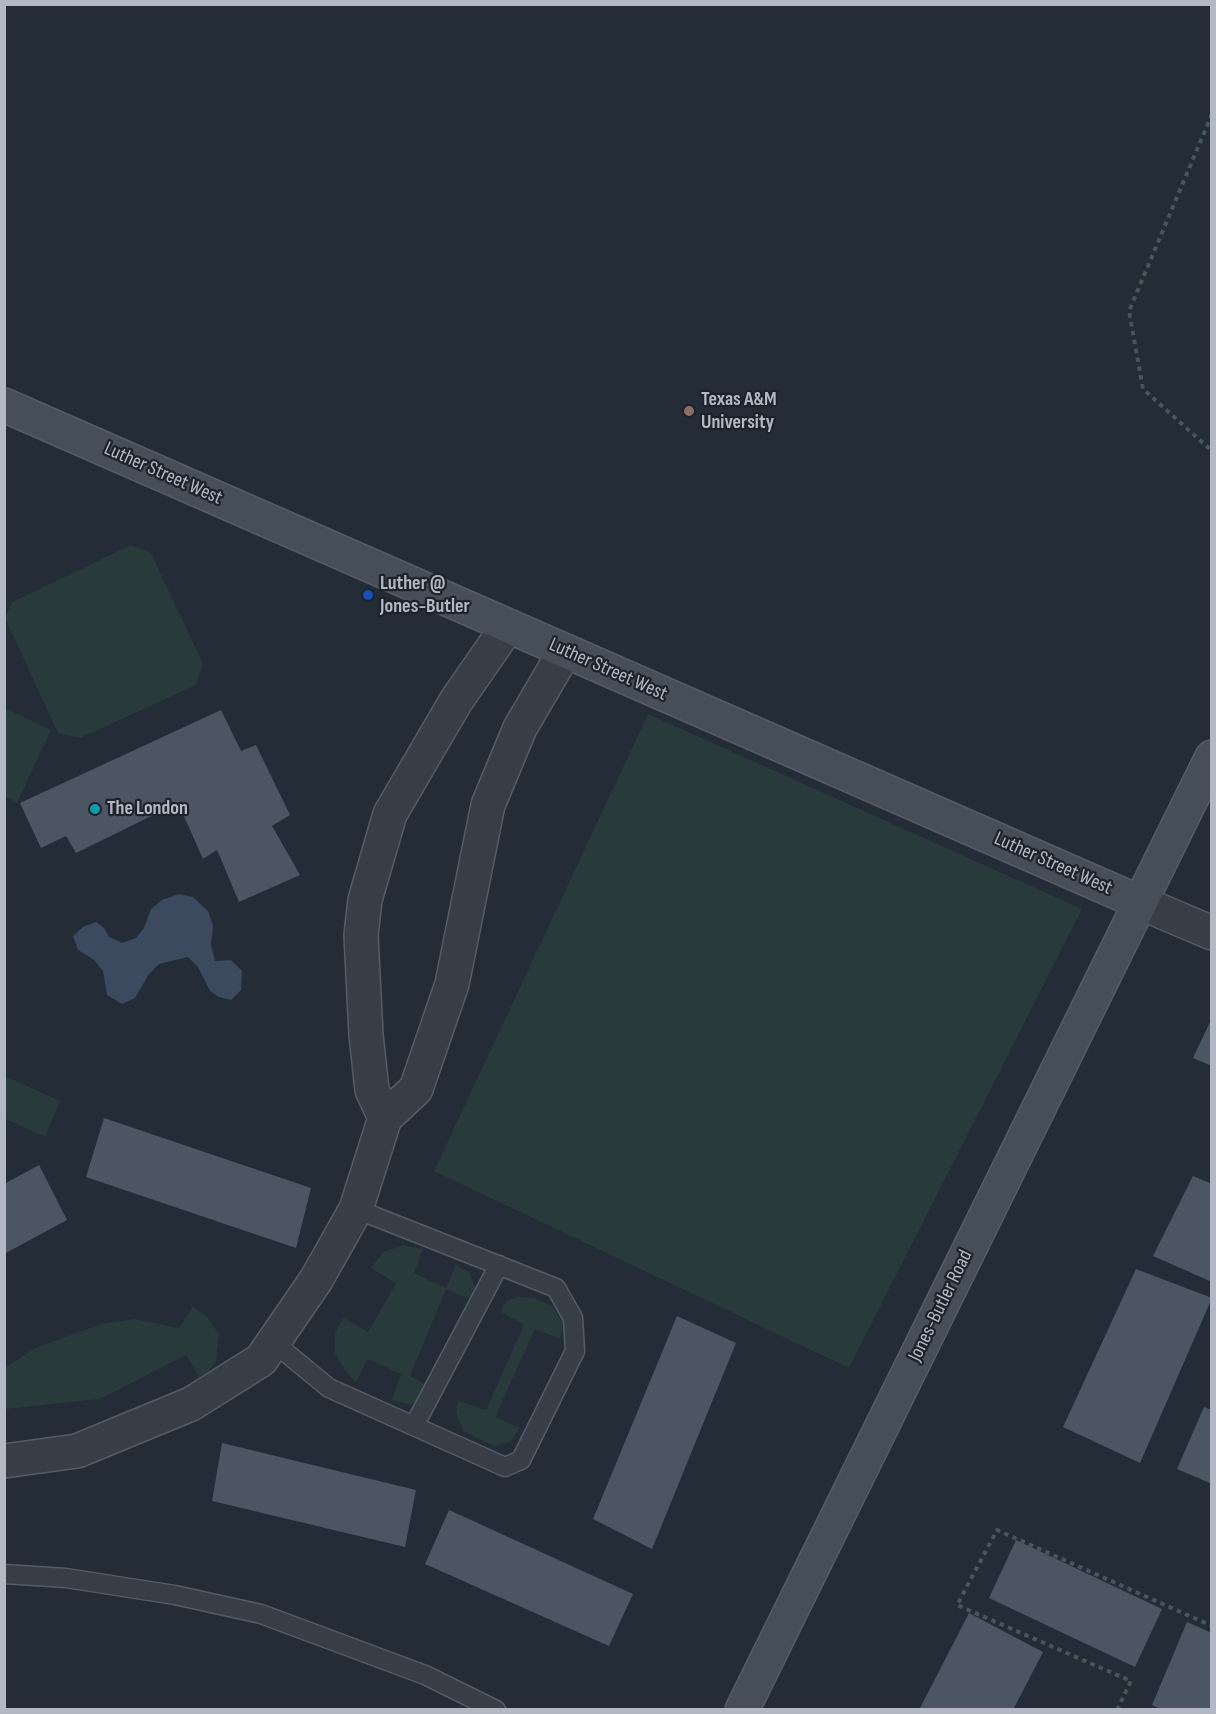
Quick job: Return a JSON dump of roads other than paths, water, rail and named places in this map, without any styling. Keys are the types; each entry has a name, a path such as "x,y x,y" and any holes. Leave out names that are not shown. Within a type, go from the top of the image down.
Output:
{"street":[{"name":"Luther Street West","path":"4,405 1212,933"},
{"path":"385,1118 372,1090 366,1035 361,935 365,900 390,814 456,701 508,626"},
{"path":"4,1461 77,1451 191,1404 261,1360 316,1280 356,1209 385,1118 416,1089 452,984 488,805 520,728 565,651"},
{"name":"Jones-Butler Road","path":"742,1710 1212,757"}],"lane":[{"path":"273,1342 329,1388 505,1467 521,1460 575,1351 573,1318 556,1288 356,1209"},
{"path":"414,1426 499,1265"},
{"path":"4,1574 77,1580 175,1595 261,1614 425,1675 496,1710"}],"water":[{"path":"179,894 193,897 208,911 213,926 211,945 215,961 231,960 242,971 241,990 231,1000 219,997 210,991 198,967 188,957 159,964 149,974 135,998 122,1004 107,995 103,971 94,960 78,950 73,936 83,927 96,922 104,928 109,937 122,943 136,938 144,928 151,909 162,900"}],"place":[{"name":"Texas A&M University","path":"689,411"},
{"name":"Luther @ Jones-Butler","path":"368,595"},
{"name":"The London","path":"95,809"}]}
